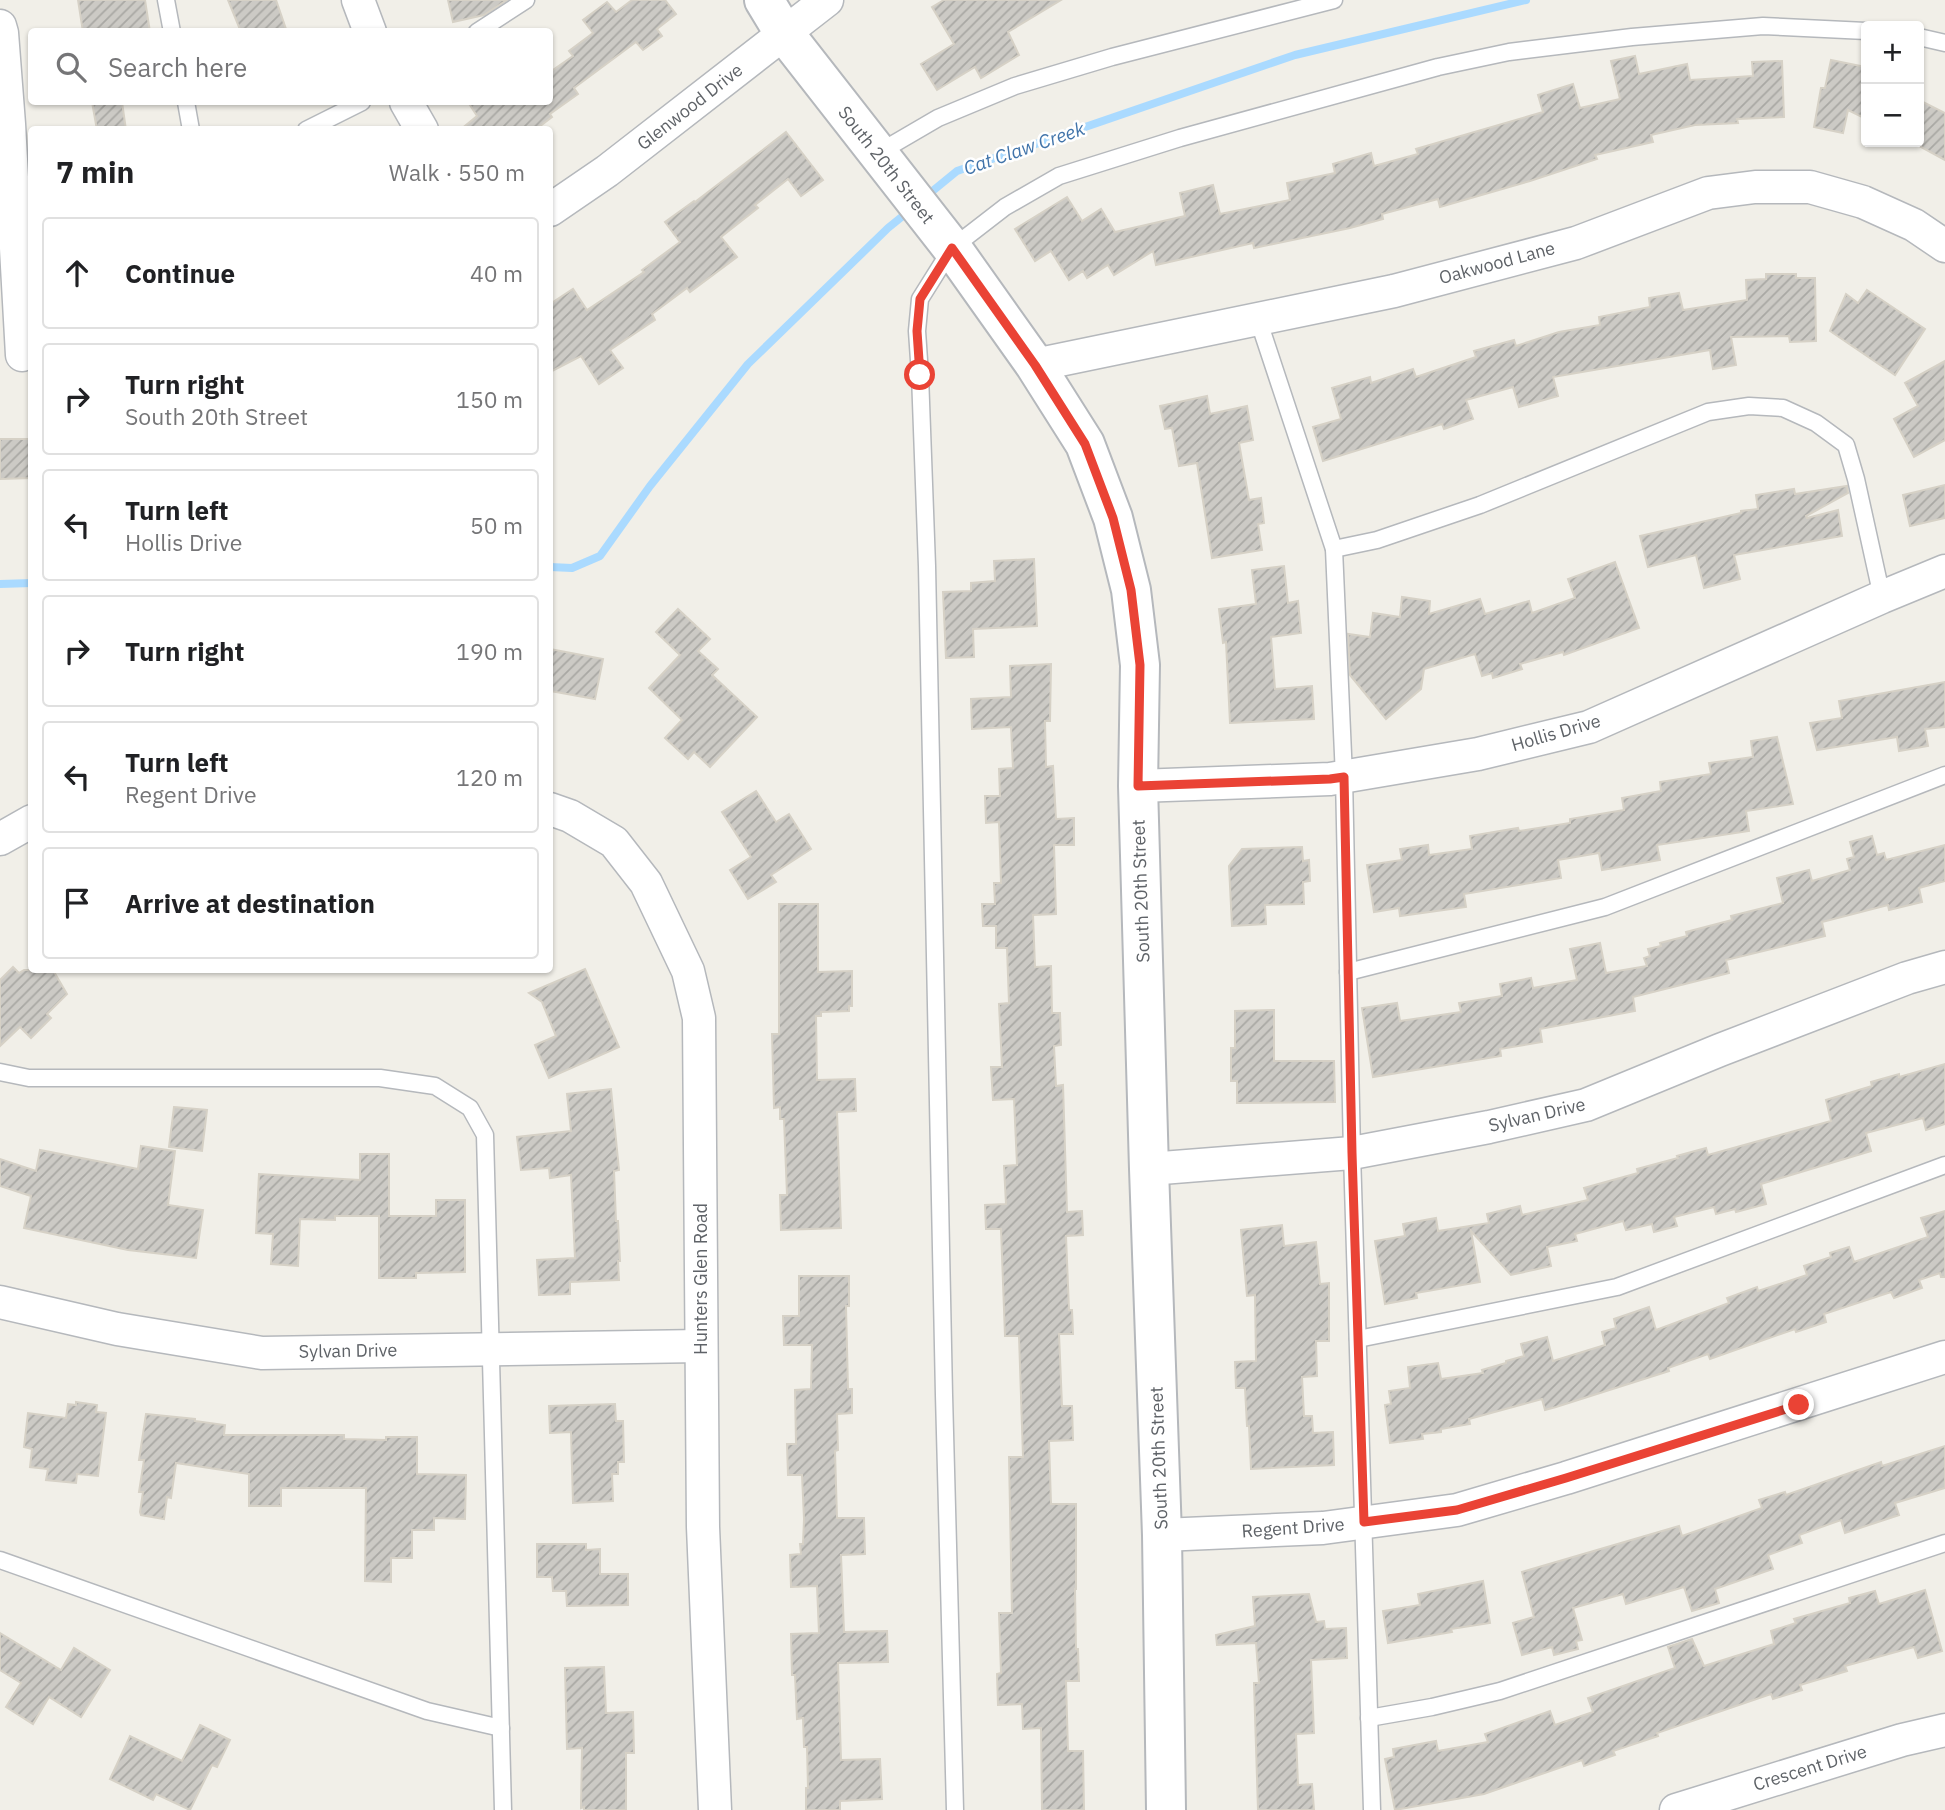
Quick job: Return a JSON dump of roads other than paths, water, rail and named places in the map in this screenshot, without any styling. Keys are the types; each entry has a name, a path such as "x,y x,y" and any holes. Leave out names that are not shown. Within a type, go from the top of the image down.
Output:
{"street":[{"path":"358,0 368,28"},
{"name":"South 20th Street","path":"764,0 784,33 944,239 1035,365 1085,444 1113,518 1131,590 1140,665 1138,786 1162,1535 1166,1810"},
{"name":"Glenwood Drive","path":"553,208 607,171 827,0"},
{"path":"0,26 15,183 18,355"},
{"path":"408,105 420,126"},
{"name":"Oakwood Lane","path":"1035,365 1394,290 1576,243 1708,193 1755,187 1810,187 1863,202 1914,225 1945,246"},
{"name":"Hollis Drive","path":"1138,786 1330,779 1478,754 1589,727 1945,571"},
{"name":"Hunters Glen Road","path":"553,810 570,816 614,842 646,883 688,971 698,1018 702,1527 715,1810"},
{"path":"0,839 28,823"},
{"name":"Sylvan Drive","path":"1149,1169 1352,1153 1586,1105 1769,1031 1907,978 1945,967"},
{"name":"Sylvan Drive","path":"0,1302 117,1329 262,1353 701,1346"},
{"name":"Regent Drive","path":"1162,1535 1323,1528 1457,1510 1605,1466 1945,1357"},
{"name":"Crescent Drive","path":"1676,1810 1902,1740 1945,1730"}],"lane":[{"path":"166,0 171,28"},
{"path":"483,28 526,0"},
{"path":"888,167 938,118 1015,86 1112,57 1334,0"},
{"path":"955,1810 927,565 917,331 920,299 944,239 1059,176 1180,138 1438,67 1508,52 1632,37 1763,26 1861,31"},
{"path":"1924,38 1945,43"},
{"path":"187,105 190,126"},
{"path":"314,126 356,105"},
{"path":"1258,319 1334,549 1344,777 1352,1153 1372,1810"},
{"path":"1334,549 1377,540 1480,505 1708,412 1749,406 1783,408 1816,423 1846,445 1882,597"},
{"path":"1348,972 1605,907 1945,775"},
{"path":"0,1072 29,1078 380,1078 435,1086 470,1108 485,1135 503,1810"},
{"path":"1358,1339 1617,1287 1945,1165"},
{"path":"1369,1718 1500,1691 1945,1543"},
{"path":"0,1560 427,1711 501,1728"}],"waterway":[{"name":"Cat Claw Creek","path":"924,198 957,171 1295,55 1526,0"},
{"name":"Cat Claw Creek","path":"553,567 572,568 600,556 650,486 748,364 888,228 909,211"},
{"name":"Cat Claw Creek","path":"0,584 28,583"}]}
